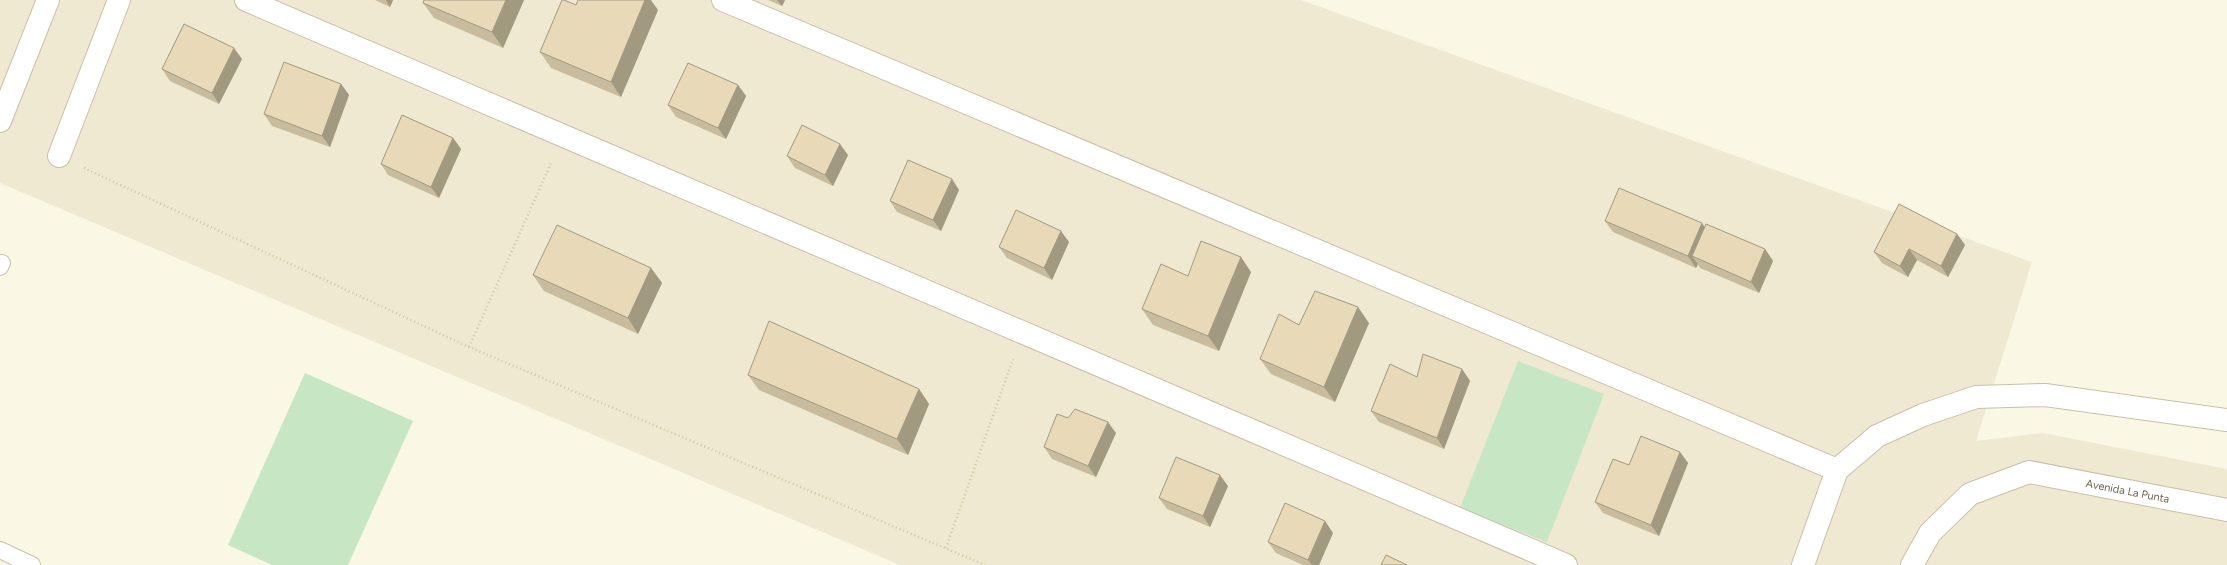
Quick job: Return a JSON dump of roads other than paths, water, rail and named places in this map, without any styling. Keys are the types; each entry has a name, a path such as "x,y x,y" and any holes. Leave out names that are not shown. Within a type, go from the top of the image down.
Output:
{"street":[{"path":"0,121 48,0"},
{"path":"59,156 119,0"},
{"path":"246,0 1566,565"},
{"path":"723,0 1837,470"},
{"path":"1803,565 1837,470 1877,436 1923,415 1976,397 2045,395 2227,420"},
{"name":"Avenida La Punta","path":"1912,565 1930,533 1970,494 2029,472 2227,510"}],"lane":[{"path":"0,550 32,565"}]}
